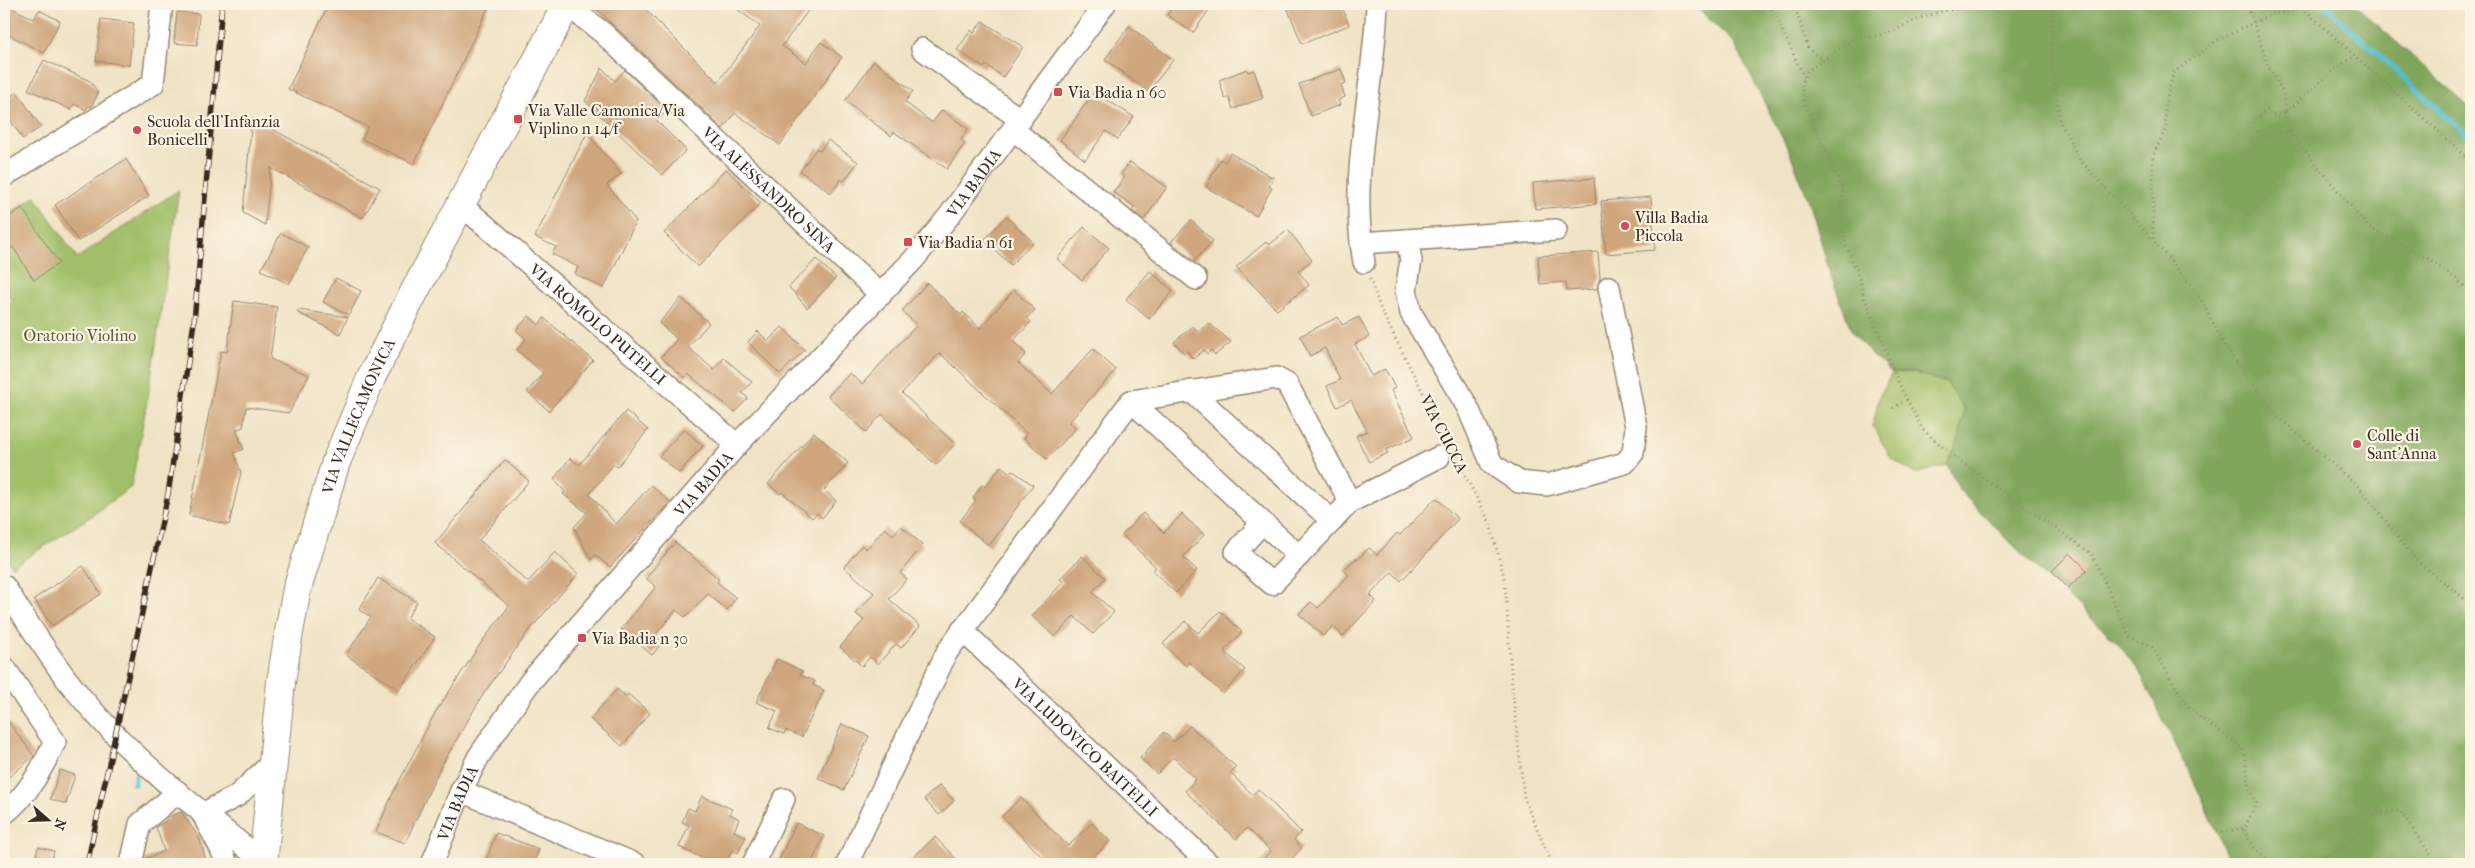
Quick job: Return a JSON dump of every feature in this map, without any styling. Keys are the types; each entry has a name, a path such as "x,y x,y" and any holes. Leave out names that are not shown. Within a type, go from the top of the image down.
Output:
{"main road":[{"name":"VIA VALLECAMONICA","path":"263,863 281,682 297,589 336,462 372,376 566,4"}],"street":[{"path":"5,173 152,84 162,4"},
{"name":"VIA ALESSANDRO SINA","path":"566,4 603,33 881,295"},
{"name":"VIA BADIA","path":"432,864 462,791 480,756 530,682 737,445 881,295 950,216 1105,4"},
{"path":"1377,4 1376,38 1362,134 1359,191 1362,253 1407,240 1556,230"},
{"path":"922,49 1017,125 1196,279"},
{"name":"VIA ROMOLO PUTELLI","path":"458,209 472,215 486,226 737,445"},
{"path":"1407,240 1411,260 1406,290 1411,313 1467,406 1492,464 1519,482 1547,485 1626,463 1633,452 1636,427 1608,287"},
{"path":"847,864 946,652 1131,401 1276,378 1287,384 1350,502"},
{"path":"1191,391 1332,521"},
{"path":"1131,401 1262,524 1299,556"},
{"path":"1262,524 1236,552 1272,584 1350,502 1447,452"},
{"path":"4,586 68,681 106,725 202,814 263,863"},
{"name":"VIA LUDOVICO BAITELLI","path":"962,630 1209,864"},
{"path":"4,667 55,742 42,768 20,801 4,814"},
{"path":"202,814 237,796 274,761"},
{"path":"462,791 635,864"},
{"path":"131,864 140,824 178,792"},
{"path":"753,864 784,799"},
{"path":"202,814 227,864"}],"path":[{"path":"1770,4 1804,77"},
{"path":"1794,4 1808,48 1823,61"},
{"path":"1996,4 1927,15 1888,34 1870,38 1856,37 1805,73 1802,84 1803,100 1843,190 1841,218 1846,246 1857,271 1864,297 1907,400 1923,430 1960,462 2092,554 2129,636 2152,647 2175,688 2192,710 2243,748 2251,793 2256,803 2252,817 2244,828 2222,832"},
{"path":"2052,4 2052,64 2060,122 2080,160 2153,240 2198,294 2226,348 2276,414 2360,488 2415,559 2471,604"},
{"path":"2243,4 2251,14 2268,64 2282,90 2289,132 2368,227 2429,259 2471,291"},
{"path":"2251,14 2252,4"},
{"path":"2298,4 2471,161"},
{"path":"2153,240 2153,156 2166,128 2165,106 2173,74 2216,41 2267,16 2302,7"},
{"path":"2289,132 2263,137 2255,128 2253,121 2268,110 2271,116 2286,112 2334,70 2356,56"},
{"name":"VIA CUCCA","path":"1362,253 1382,310 1447,452 1490,523 1506,580 1512,686 1524,798 1552,864"},
{"path":"1892,408 1907,400"},
{"path":"2306,864 2346,846 2375,813 2400,811 2437,864"},
{"path":"2244,828 2248,839 2263,857 2274,864"}],"green space":[{"path":"1693,4 2354,4 2471,109 2471,864 2230,864 2202,798 2139,671 2116,641 2031,563 1960,491 1947,465 1959,439 1964,409 1947,383 1912,372 1892,373 1871,354 1852,332 1831,276 1810,204 1790,153 1734,43"},
{"name":"Oratorio Violino","path":"179,190 149,391 131,487 87,519 12,567 4,555 4,307 12,301 4,289 4,217 35,196 77,258"},
{"path":"1912,372 1947,383 1964,409 1959,439 1947,465 1915,474 1891,458 1873,426 1879,397 1892,373"}],"building":[{"path":"4,4 34,19 39,10 60,21 44,53 4,32"},
{"path":"329,4 490,4 414,164 362,139 368,127 288,89"},
{"path":"591,4 640,4 718,82 760,26 730,4 813,4 782,46 806,63 821,42 842,57 780,145 735,113 723,129"},
{"path":"1175,4 1213,4 1193,33 1167,15"},
{"path":"1295,4 1341,4 1349,25 1302,44 1287,7"},
{"path":"177,12 199,14 197,45 174,43"},
{"path":"101,19 134,23 129,65 96,61"},
{"path":"982,21 1023,47 1003,77 986,65 984,68 957,50 971,30 974,33"},
{"path":"1129,26 1173,60 1148,92 1105,59"},
{"path":"44,60 90,81 98,93 91,107 88,106 86,110 74,104 71,110 28,89"},
{"path":"874,61 913,91 905,102 932,123 942,110 968,129 961,140 965,143 947,169 894,132 891,136 845,101"},
{"path":"602,68 615,81 625,70 667,111 657,121 686,150 662,175 585,101"},
{"path":"1247,69 1248,72 1254,70 1263,98 1233,109 1229,97 1225,99 1219,80"},
{"path":"1341,69 1346,83 1341,85 1345,97 1338,100 1340,105 1311,116 1299,84"},
{"path":"17,92 41,127 23,139 4,111 4,101"},
{"path":"1094,92 1134,117 1118,139 1106,131 1085,160 1060,140"},
{"path":"252,118 380,188 363,218 271,168 265,225 243,213"},
{"path":"587,133 621,174 607,185 636,221 604,288 575,274 578,267 552,254 556,247 535,237"},
{"path":"828,140 858,162 844,181 841,179 831,193 800,171 817,148 820,151"},
{"path":"1230,153 1274,178 1269,186 1272,188 1256,216 1206,187 1221,159 1225,162"},
{"path":"126,159 149,196 78,241 55,205"},
{"path":"1130,162 1167,187 1144,220 1132,211 1135,207 1113,192 1125,177 1121,174"},
{"path":"726,169 761,203 698,267 664,233"},
{"path":"1594,178 1596,204 1535,209 1533,183"},
{"path":"1651,197 1655,250 1606,254 1601,201"},
{"path":"22,208 59,263 34,280 13,247 4,253 4,220"},
{"path":"1006,216 1033,242 1011,265 984,240"},
{"path":"1191,220 1213,241 1194,261 1171,242"},
{"path":"1084,227 1109,248 1082,280 1057,259"},
{"path":"1288,230 1312,260 1298,271 1309,285 1277,310 1236,267 1266,242 1269,245"},
{"path":"281,233 308,247 289,284 261,270"},
{"path":"1598,252 1600,278 1597,289 1567,291 1566,282 1540,284 1538,256"},
{"path":"816,259 836,278 807,308 789,287"},
{"path":"1150,271 1173,291 1149,319 1126,299"},
{"path":"336,278 361,291 349,315 323,302"},
{"path":"927,283 961,315 963,312 980,328 1014,290 1035,310 1027,318 1031,322 1013,341 1026,354 1018,363 1052,394 1093,349 1116,370 1069,422 1076,428 1047,459 1024,438 1027,434 940,353 902,393 955,444 936,465 882,414 866,432 828,396 850,373 862,384 917,325 902,311"},
{"path":"681,298 709,323 688,347 714,370 724,358 752,382 742,393 748,398 735,412 688,374 685,378 661,357 677,339 659,323"},
{"path":"234,301 277,307 270,359 309,375 289,413 246,407 243,427 236,430 244,449 234,453 241,472 229,525 189,515 221,351 227,352"},
{"path":"298,310 348,317 340,334 297,312"},
{"path":"529,316 539,325 544,318 593,360 549,411 527,392 543,373 517,350 526,339 516,330"},
{"path":"1338,317 1342,325 1359,317 1369,337 1355,344 1371,376 1385,369 1395,388 1391,390 1414,437 1386,450 1388,453 1369,462 1356,436 1367,431 1351,400 1337,407 1327,386 1340,380 1325,348 1310,356 1300,336"},
{"path":"1209,323 1231,342 1215,355 1211,350 1207,354 1204,350 1193,359 1187,351 1184,353 1174,342 1193,326 1198,332"},
{"path":"782,327 805,350 780,374 748,342 758,331 768,341"},
{"path":"626,411 648,430 617,467 614,464 589,494 616,524 651,485 670,502 610,567 595,555 591,560 574,527 587,513 563,494 565,492 554,479 570,458 579,465"},
{"path":"684,429 703,446 679,473 659,456"},
{"path":"814,432 848,463 824,490 836,501 822,518 817,513 812,518 782,492 780,494 768,484"},
{"path":"505,460 529,481 479,540 528,582 555,552 578,574 528,632 484,693 441,766 405,843 376,832 394,791 435,713 481,643 509,606 435,543"},
{"path":"1001,466 1010,473 1012,470 1033,485 989,546 960,521 976,500 973,498 982,485 985,487"},
{"path":"1436,498 1458,519 1401,581 1392,572 1370,595 1376,601 1343,636 1333,626 1323,636 1299,614 1311,602 1318,608 1349,575 1344,570 1356,558 1357,560 1369,548 1377,555 1397,533 1400,535"},
{"path":"1143,513 1164,533 1182,514 1204,535 1183,557 1197,570 1176,593 1153,571 1156,567 1122,535"},
{"path":"901,526 923,545 900,573 907,579 889,599 920,626 901,648 896,644 878,664 870,657 862,666 840,647 864,620 856,614 874,593 844,567 862,545 866,549 885,528 893,535"},
{"path":"675,542 719,579 717,582 736,598 727,610 708,594 685,617 676,610 654,637 662,643 652,655 621,629 656,587 646,578"},
{"path":"2070,553 2087,570 2068,588 2052,571"},
{"path":"1082,556 1105,578 1092,592 1114,612 1093,634 1074,616 1055,637 1032,616 1063,582 1060,579"},
{"path":"83,566 101,594 52,626 34,599"},
{"path":"378,578 417,602 407,618 435,637 399,690 346,655 371,617 359,610"},
{"path":"1220,611 1242,632 1224,651 1245,670 1223,694 1189,662 1186,666 1163,644 1185,621 1198,633"},
{"path":"777,659 802,671 800,675 815,681 813,685 824,690 802,737 786,730 784,734 769,728 777,711 756,702"},
{"path":"617,689 626,697 628,694 650,713 622,746 590,719"},
{"path":"4,716 34,756 4,781"},
{"path":"842,724 869,736 844,790 818,778"},
{"path":"1190,726 1236,767 1230,773 1253,795 1258,789 1301,832 1294,840 1302,848 1287,864 1258,864 1271,851 1247,828 1236,839 1185,791 1196,779 1173,757 1157,774 1140,758 1164,732 1174,742"},
{"path":"60,770 75,775 66,804 50,799"},
{"path":"940,785 954,801 939,815 924,799"},
{"path":"702,796 732,809 730,814 739,819 734,831 746,837 738,853 732,850 726,864 714,864 679,847 689,825 682,822 688,808 695,811"},
{"path":"1021,798 1068,846 1092,823 1110,841 1086,864 1049,864 1002,816"},
{"path":"181,812 199,837 207,864 144,864 145,859 164,851 156,827 166,821 168,817"},
{"path":"796,823 824,836 811,864 777,864"},
{"path":"496,833 539,849 533,864 485,864"},
{"path":"935,837 961,864 906,864"},
{"path":"38,847 54,851 51,864 34,864"}],"waterway":[{"path":"2323,4 2471,138"},
{"path":"134,784 136,774"}],"railway":[{"path":"87,864 168,494 194,322 222,4"}],"place":[{"name":"Via Badia n 60","path":"1058,92"},
{"name":"Via Valle Camonica/Via Viplino n 14/f","path":"518,119"},
{"name":"Scuola dell'Infanzia Bonicelli","path":"137,130"},
{"name":"Villa Badia Piccola","path":"1625,226"},
{"name":"Via Badia n 61","path":"908,242"},
{"name":"Colle di Sant'Anna","path":"2357,444"},
{"name":"Via Badia n 30","path":"582,638"}]}
